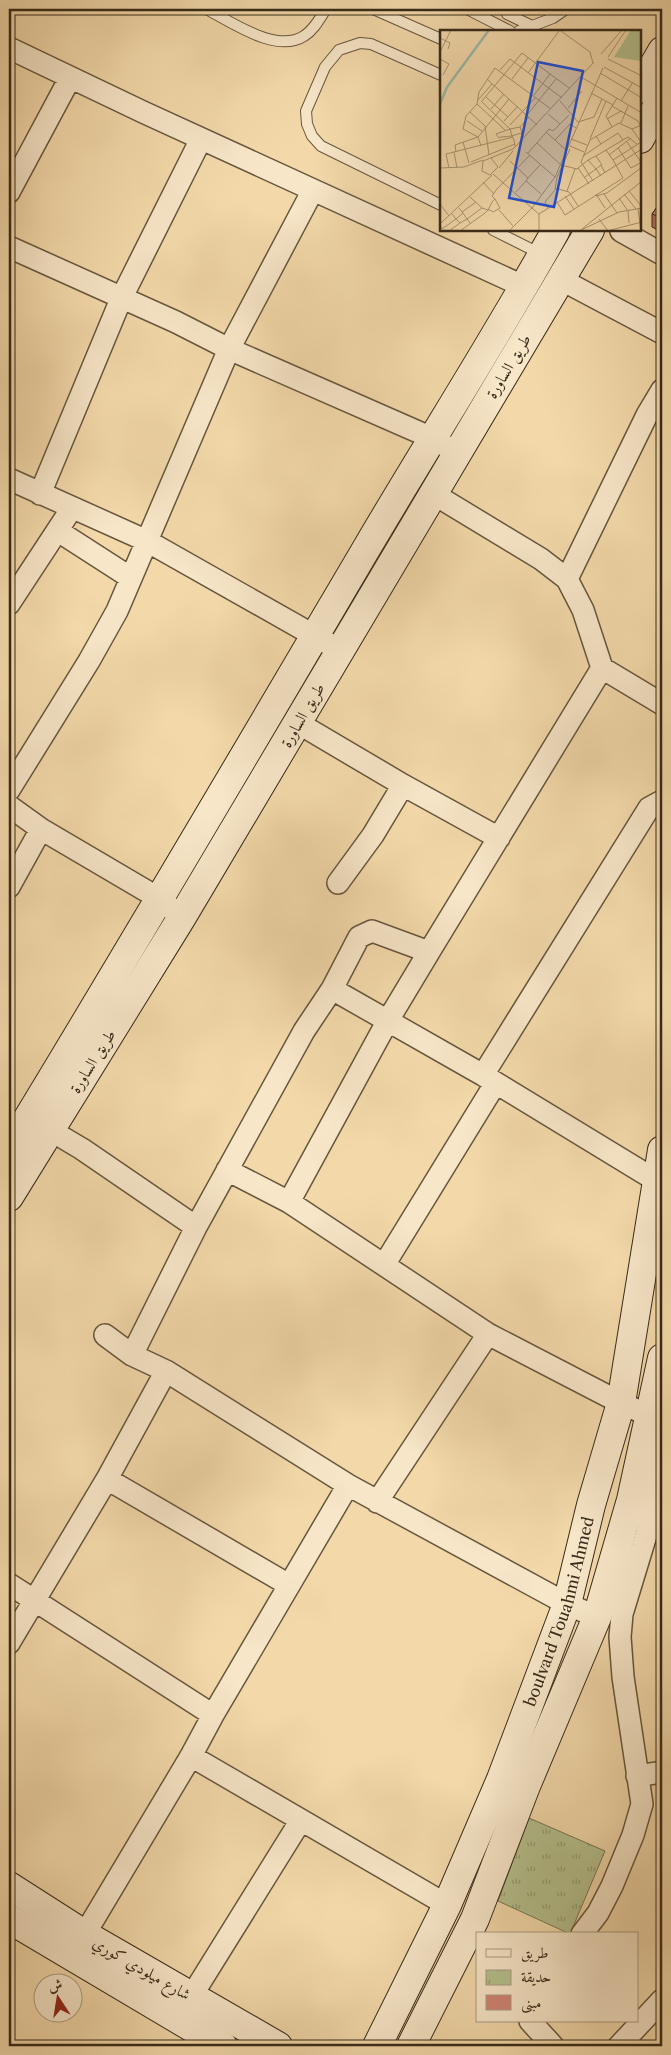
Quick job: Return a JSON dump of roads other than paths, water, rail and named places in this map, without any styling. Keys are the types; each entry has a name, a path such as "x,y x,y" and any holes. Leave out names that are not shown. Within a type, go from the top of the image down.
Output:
{"main road":[{"path":"641,87 662,51"},
{"path":"641,137 662,97"},
{"name":"طريق الساورة","path":"9,1149 160,899 555,231"},
{"name":"طريق الساورة","path":"9,1197 298,723 456,452 589,231"},
{"name":"boulvard Touahmi Ahmed","path":"377,2046 447,1905 501,1779 566,1604 591,1505 621,1403 662,1150"},
{"name":"boulvard Touahmi Ahmed","path":"411,2046 475,1919 526,1786 597,1617 656,1415 662,1358"},
{"name":"شارع ميلودي كوري","path":"9,1886 78,1945 223,2046"},
{"name":"شارع ميلودي كوري","path":"9,1919 78,1945 191,1997 278,2046"}],"street":[{"path":"9,48 201,139 524,287"},
{"path":"9,192 70,78"},
{"path":"40,494 121,299 201,139"},
{"path":"9,790 89,662 117,611 229,349 313,190"},
{"path":"621,231 662,254"},
{"path":"9,247 121,299 176,322 229,349 432,438 456,452"},
{"path":"560,279 662,333"},
{"path":"567,579 655,420 662,390"},
{"path":"9,479 147,541 315,635 340,651"},
{"path":"432,493 541,559 567,579 583,610 602,668 662,704"},
{"path":"9,604 72,508"},
{"path":"58,531 130,578"},
{"path":"289,1202 387,1022 602,668"},
{"path":"298,723 403,785 499,838"},
{"path":"338,883 373,835 403,785"},
{"path":"384,1265 489,1080 649,808 662,801"},
{"path":"9,806 41,828 160,899 182,916"},
{"path":"9,887 41,828"},
{"path":"132,1355 196,1227 304,1031 332,989 359,937 366,933 378,933 429,952"},
{"path":"332,989 489,1080 657,1181"},
{"path":"50,1130 82,1149 196,1227"},
{"path":"227,1170 289,1202 488,1334 621,1403 656,1415"},
{"path":"378,1502 488,1334"},
{"path":"105,1336 132,1355 166,1371 348,1485 566,1604 597,1617"},
{"path":"9,1643 36,1601 107,1479 166,1371"},
{"path":"584,1932 598,1913 612,1886 633,1835 642,1804 620,1637 622,1614 647,1532 662,1455"},
{"path":"107,1479 289,1585"},
{"path":"78,1945 348,1485"},
{"path":"9,1584 213,1715"},
{"path":"190,1756 447,1905"},
{"path":"637,1776 662,1772"},
{"path":"191,1997 301,1820"},
{"path":"619,2046 662,2000"},
{"path":"531,2022 553,2046"}],"lane":[{"path":"206,9 262,37 284,42 305,36 326,9"},
{"path":"373,9 390,12 440,37"},
{"path":"467,9 508,30"},
{"path":"521,30 553,18 566,9"},
{"path":"501,25 508,11 530,25"},
{"path":"440,75 371,44 349,45 331,57 306,111 306,124 312,136 321,146 440,205"},
{"path":"495,231 543,254"}]}
